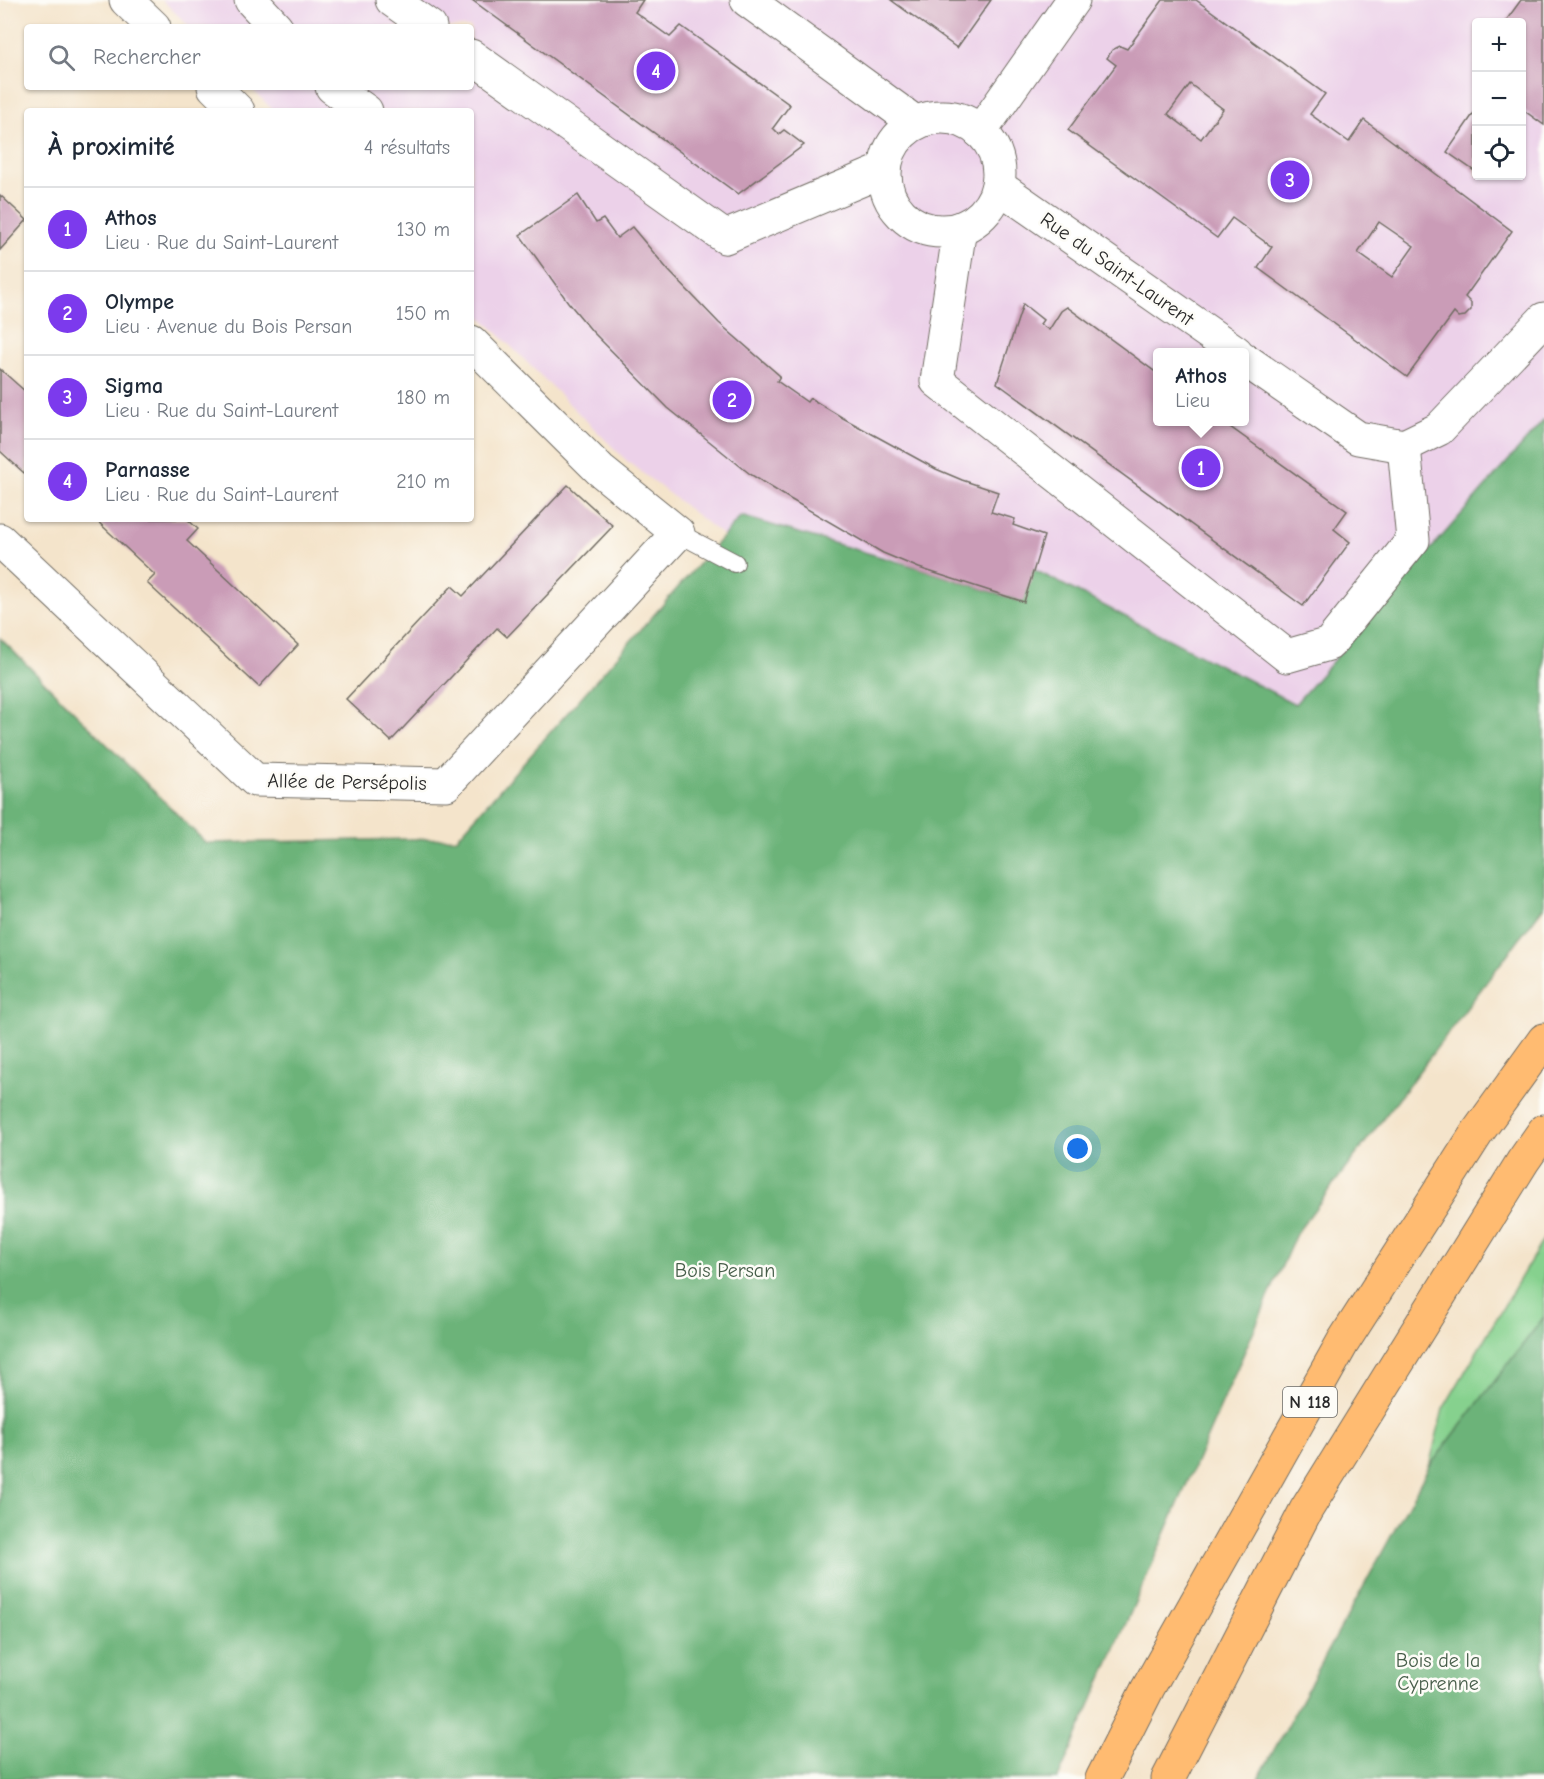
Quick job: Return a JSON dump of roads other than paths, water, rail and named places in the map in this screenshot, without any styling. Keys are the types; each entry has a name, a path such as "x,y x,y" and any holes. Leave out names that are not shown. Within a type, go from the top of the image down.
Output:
{"highway":[{"name":"N 118","path":"1102,1779 1148,1688 1343,1342 1476,1133 1544,1040"},
{"name":"N 118","path":"1168,1779 1306,1510 1523,1161 1544,1131"}],"street":[{"path":"126,0 151,24"},
{"path":"251,0 273,24"},
{"path":"392,0 426,24"},
{"path":"747,0 916,123"},
{"path":"981,132 1073,0"},
{"path":"474,58 725,237 884,170"},
{"path":"217,90 235,108"},
{"path":"336,90 362,108"},
{"path":"932,117 950,117 981,132 993,148 999,166 998,186 990,204 977,219 960,228 941,231 923,228 906,219 894,205 886,189 884,170 889,151 900,135 916,123 932,117"},
{"name":"Rue du Saint-Laurent","path":"998,186 1230,348"},
{"path":"960,228 938,381 1287,656 1329,644 1413,540 1404,446"},
{"path":"1249,362 1358,438 1404,446 1439,429 1544,319"},
{"path":"474,345 600,470 678,532"},
{"name":"Allée de Persépolis","path":"0,540 255,780 446,784 678,532"}],"lane":[{"path":"678,532 735,562"}],"place":[{"name":"Parnasse","path":"656,71"},
{"name":"Sigma","path":"1290,180"},
{"name":"Olympe","path":"732,400"},
{"name":"Athos","path":"1201,468"}],"park label":[{"name":"Bois Persan","path":"725,1270"},
{"name":"Bois de la Cyprenne","path":"1438,1672"}]}
